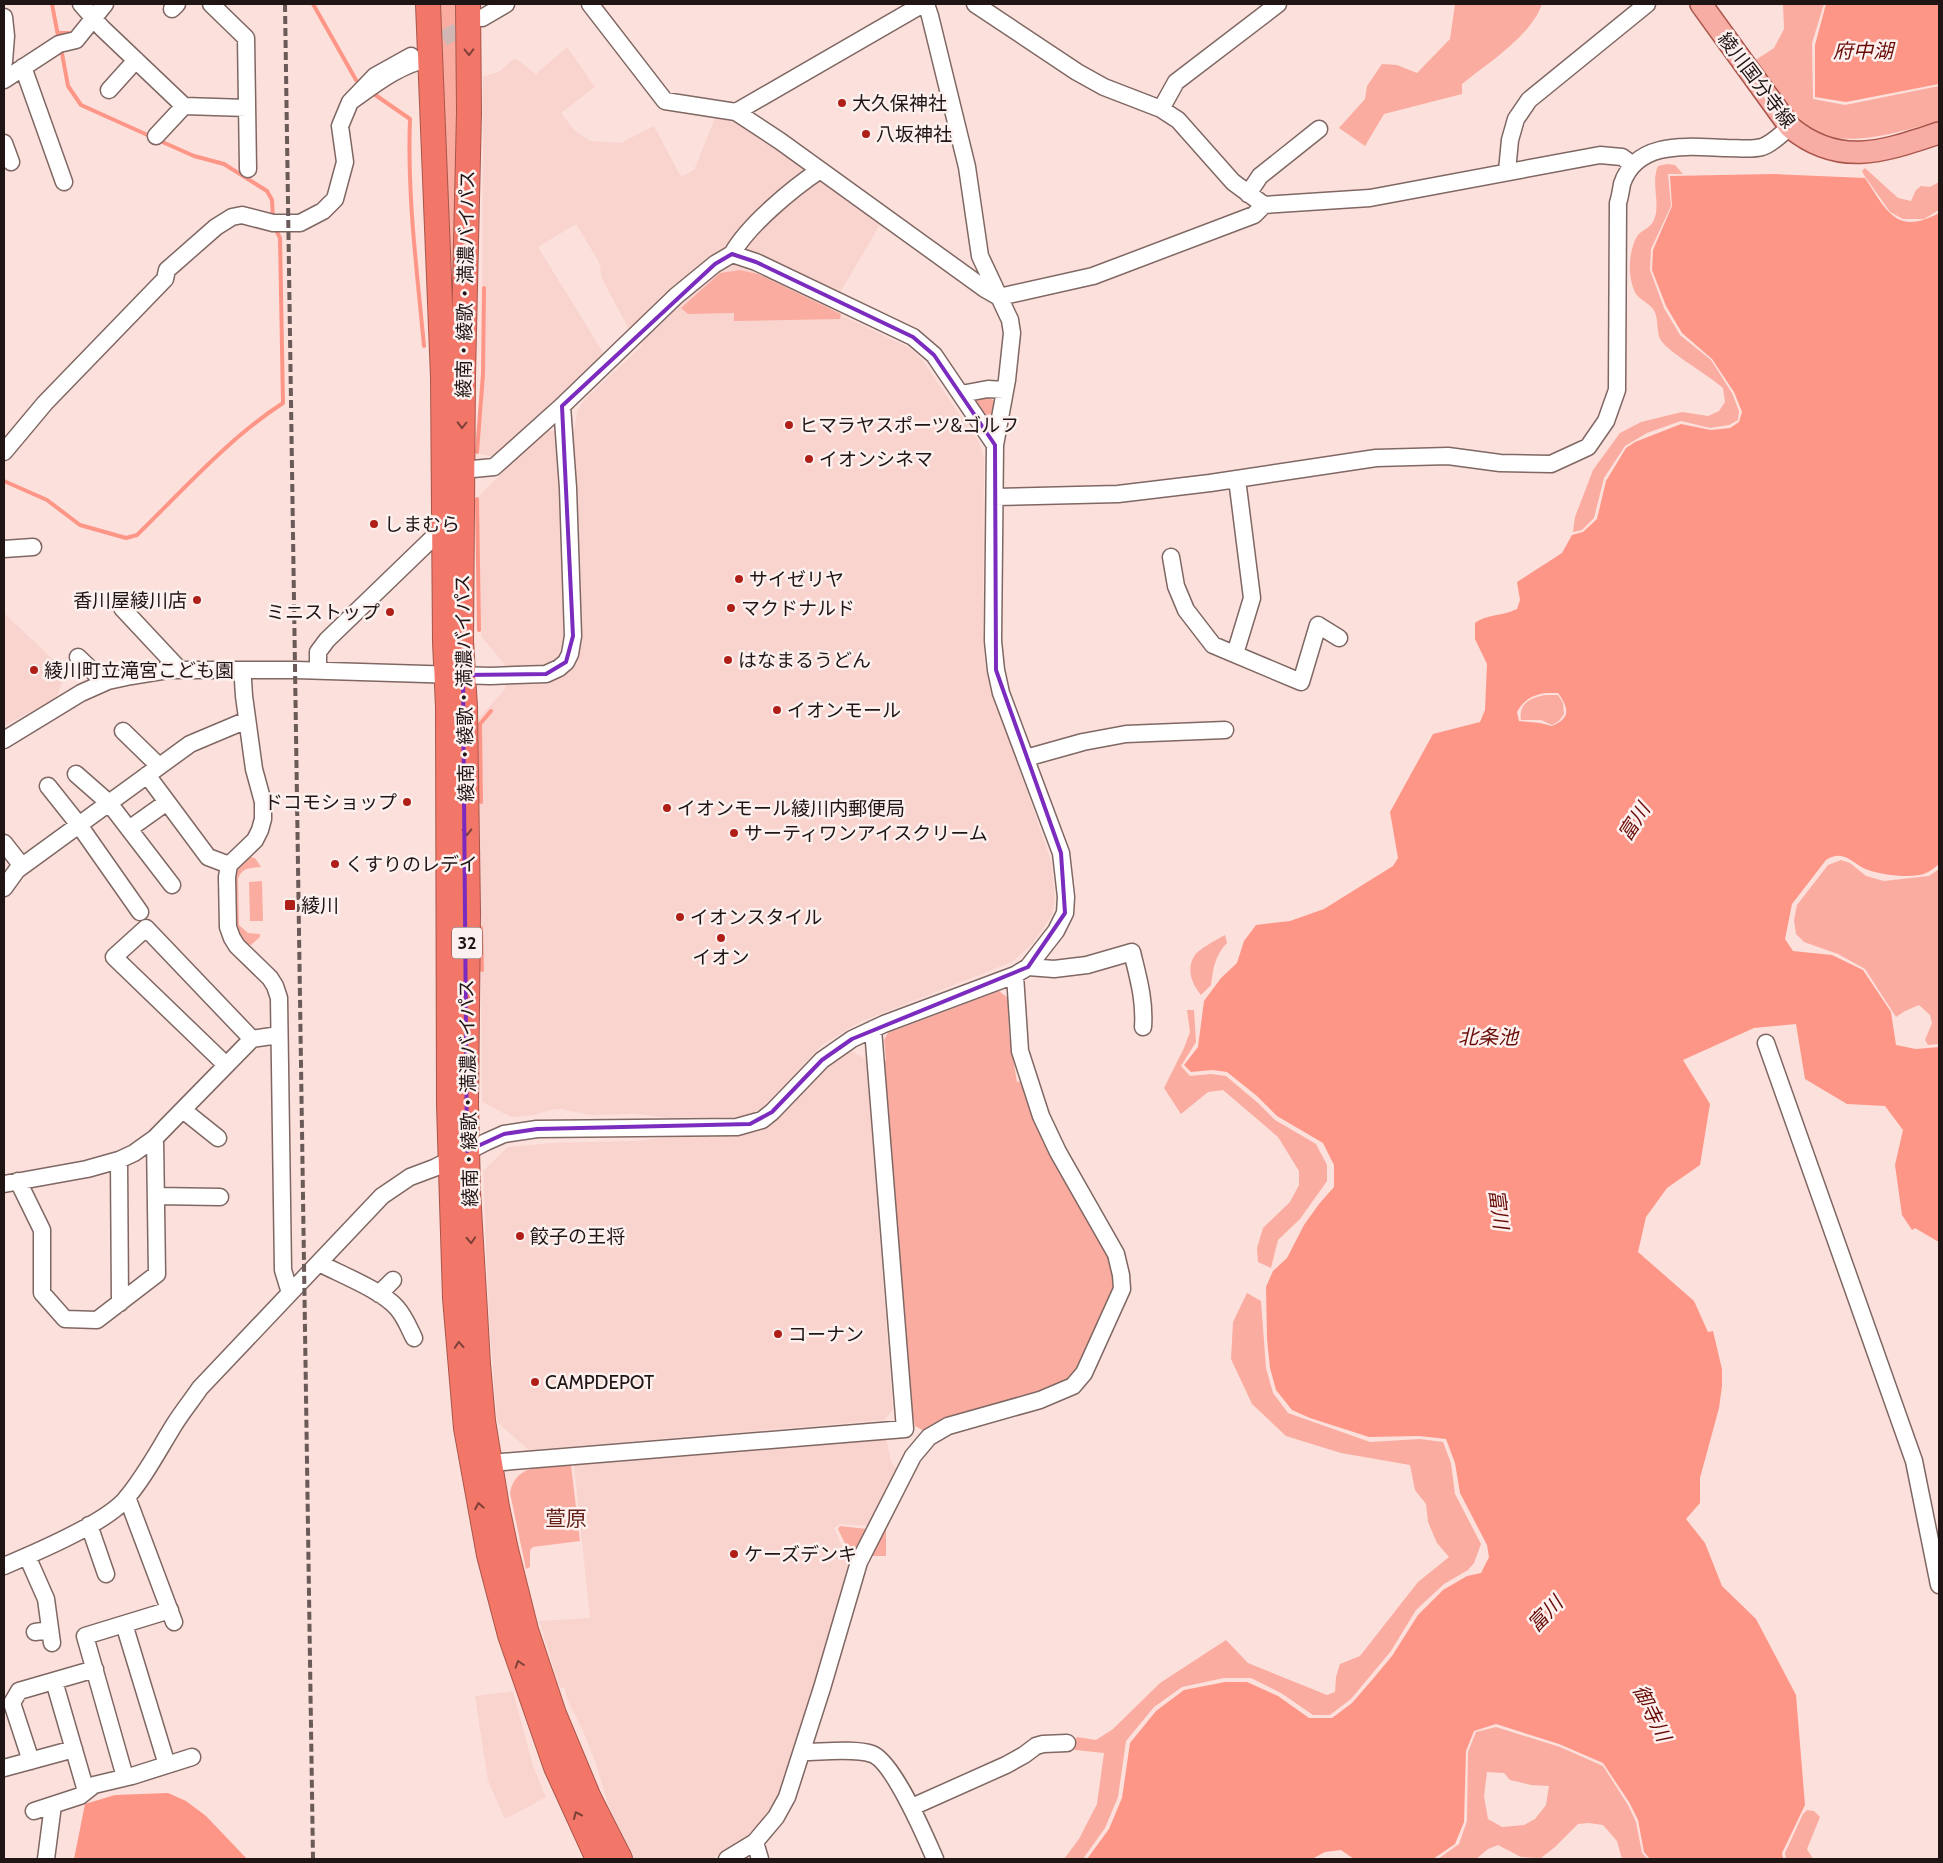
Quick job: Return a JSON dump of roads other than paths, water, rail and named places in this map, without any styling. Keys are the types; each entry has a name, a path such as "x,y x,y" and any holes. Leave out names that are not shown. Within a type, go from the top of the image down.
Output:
{"highway":[{"name":"綾南・綾歌・満濃バイパス","path":"428,4 420,58 443,377 443,528 455,675 468,913 456,1298 465,1419 487,1546 510,1635 538,1720 573,1806 598,1859"},
{"name":"綾南・綾歌・満濃バイパス","path":"455,675 461,641 462,470 469,112 477,9"},
{"name":"綾南・綾歌・満濃バイパス","path":"459,1155 483,1421 506,1550 526,1630 554,1714 589,1798 620,1859"}],"main road":[{"name":"綾川国分寺線","path":"1700,4 1790,127 1805,139 1820,147 1836,151 1879,150 1899,146 1939,133"}],"street":[{"path":"4,77 60,44 76,40 88,13 105,4"},
{"path":"211,4 246,38 248,169"},
{"path":"477,9 506,4"},
{"path":"590,4 666,101 736,112 780,141 984,289 999,297 1094,276 1254,215 1264,205"},
{"path":"727,1859 756,1842 776,1817 788,1797 803,1752 858,1562 913,1456 929,1437 948,1426 1040,1400 1073,1386 1084,1373 1122,1289 1116,1254 1058,1152 1041,1116 1020,1051 1022,971 1056,931 1064,913 1066,897 1060,853 1001,692 996,670 994,641 995,445 1010,363 1012,333 1010,320 980,256 967,167 930,16 924,4 736,112"},
{"path":"975,4 1077,72 1104,87 1161,109 1178,120 1233,182 1264,205 1370,198 1506,171 1600,155 1622,157 1633,165"},
{"path":"1161,109 1176,82 1278,4"},
{"path":"1506,171 1510,140 1516,119 1529,100 1647,4"},
{"path":"88,13 184,106 247,108"},
{"path":"4,17 6,44 4,62"},
{"path":"4,452 45,403 165,279 167,270 216,227 232,217 242,215 274,223 300,223 323,211 335,199 345,162 340,126 350,102 420,58"},
{"path":"109,90 136,60"},
{"path":"23,67 64,182"},
{"path":"156,136 184,106"},
{"path":"995,497 1118,494 1237,479 1376,458 1448,456 1500,463 1551,464 1588,447 1606,421 1617,390 1618,203 1623,182 1633,165 1657,150 1681,147 1745,149 1762,147 1790,127"},
{"path":"1248,194 1260,176 1318,130"},
{"path":"4,143 11,162"},
{"path":"462,470 494,467 562,406 676,296 715,264 732,254 740,238 802,182 820,170"},
{"path":"732,254 756,262 913,336 934,355 995,445"},
{"path":"961,394 988,389 1004,390"},
{"path":"4,740 81,693 104,682 131,676 180,670 318,671 455,675 546,674 559,668 566,662 570,654 573,636 572,572 562,406"},
{"path":"1235,654 1252,598 1237,479"},
{"path":"318,671 318,652 327,640 443,528"},
{"path":"4,549 33,548"},
{"path":"1171,557 1176,586 1186,610 1213,645 1302,682 1318,625 1339,638"},
{"path":"122,608 180,670"},
{"path":"78,657 104,682"},
{"path":"240,670 244,680 254,769 263,802 263,819 255,840 230,865 227,877 228,927 232,938 238,946 270,978 279,998 283,1270 290,1293"},
{"path":"4,888 22,866 190,744 247,720"},
{"path":"1026,758 1083,742 1126,734 1225,730"},
{"path":"123,731 153,771 167,802 208,857 230,865"},
{"path":"76,774 109,803 172,885"},
{"path":"48,786 79,825 140,912"},
{"path":"129,829 167,802"},
{"path":"4,843 22,866"},
{"path":"226,1065 114,957 146,928 252,1038"},
{"path":"4,1566 89,1525 122,1502 141,1480 200,1388 382,1196 410,1177 504,1134 537,1128 737,1127 762,1120 822,1060 838,1047 873,1029 1022,971 1054,970 1088,965 1132,952 1142,992 1144,1009 1143,1027"},
{"path":"490,1463 905,1429 873,1029"},
{"path":"155,1138 157,1274 97,1320 65,1319 42,1292 42,1230 11,1182 87,1169 119,1160 134,1153 155,1138 252,1038 279,1035"},
{"path":"1766,1043 1911,1452 1939,1585"},
{"path":"183,1110 218,1138"},
{"path":"119,1160 120,1303"},
{"path":"156,1196 220,1197"},
{"path":"319,1263 380,1294 396,1306 414,1338"},
{"path":"380,1294 394,1280"},
{"path":"125,1778 85,1636 124,1624 172,1616 127,1497"},
{"path":"89,1525 106,1574"},
{"path":"27,1556 46,1599 46,1635"},
{"path":"124,1624 167,1765"},
{"path":"31,1761 12,1704 19,1691 95,1669"},
{"path":"54,1681 86,1791"},
{"path":"912,1807 1006,1765 1024,1756 1036,1746 1067,1743"},
{"path":"4,1768 74,1749"},
{"path":"803,1752 858,1752 873,1754 883,1761 912,1807 935,1859"},
{"path":"34,1811 80,1796 94,1785 125,1778 192,1757"},
{"path":"46,1859 53,1805"},
{"path":"756,1842 760,1859"}],"water":[{"name":"府中湖","path":"1826,4 1939,4 1939,84 1846,102 1815,97 1815,45"},
{"name":"北条池","path":"1773,174 1865,178 1887,210 1894,217 1902,221 1912,222 1939,213 1939,864 1930,871 1920,875 1897,876 1868,870 1843,856 1832,857 1826,860 1792,904 1785,939 1793,951 1832,955 1863,970 1891,1012 1896,1045 1916,1049 1939,1047 1939,1241 1915,1228 1912,1230 1902,1215 1895,1165 1903,1130 1885,1106 1847,1104 1805,1079 1796,1024 1754,1028 1683,1060 1710,1104 1700,1165 1667,1188 1646,1217 1638,1252 1694,1301 1708,1332 1713,1331 1722,1369 1719,1408 1700,1478 1700,1503 1686,1519 1705,1543 1722,1586 1756,1619 1796,1695 1805,1805 1782,1853 1783,1859 1650,1859 1644,1852 1638,1820 1629,1802 1603,1763 1559,1744 1496,1724 1474,1731 1466,1751 1464,1822 1455,1844 1433,1859 1354,1859 1341,1850 1325,1852 1312,1859 1087,1859 1109,1829 1122,1798 1130,1743 1156,1711 1184,1690 1225,1682 1247,1682 1278,1696 1309,1718 1332,1718 1352,1703 1372,1680 1392,1656 1418,1615 1443,1590 1467,1576 1481,1573 1489,1557 1487,1545 1460,1493 1455,1463 1446,1439 1419,1436 1369,1437 1310,1418 1292,1410 1276,1390 1270,1368 1267,1339 1266,1287 1273,1271 1287,1258 1304,1225 1334,1187 1334,1165 1323,1143 1277,1116 1257,1096 1227,1072 1212,1070 1191,1072 1184,1065 1198,1047 1204,1001 1221,978 1237,963 1244,941 1256,925 1290,921 1324,909 1393,866 1398,858 1390,812 1433,734 1480,722 1485,710 1487,664 1475,639 1475,623 1485,618 1517,609 1520,600 1517,582 1562,553 1572,535 1583,532 1597,519 1606,481 1626,448 1635,442 1681,424 1711,430 1730,428 1739,422 1742,412 1734,392 1712,359 1682,333 1666,306 1652,270 1653,250 1672,206 1670,176","holes":["1558,693 1566,708 1565,716 1558,723 1552,726 1519,721 1517,712 1529,699 1541,694"]},
{"path":"168,1793 186,1801 206,1816 247,1859 74,1859 85,1804 115,1795"}],"waterway":[{"path":"52,4 59,41"},
{"path":"313,4 356,80"},
{"path":"58,33 72,33"},
{"path":"61,48 68,86 81,105 152,137"},
{"path":"371,92 410,119 411,204 424,346"},
{"path":"158,140 194,156 224,164 267,191 272,200 273,219"},
{"path":"4,481 47,500 80,525 126,538 137,535 225,448 283,403 280,238 275,228"},
{"path":"477,452 483,374 484,288"},
{"path":"477,499 479,630"},
{"path":"481,802 480,724 491,711"},
{"path":"481,928 482,970"}],"tunnel":[{"path":"422,50 475,21"}],"railway":[{"path":"285,4 313,1859"}],"place":[{"name":"大久保神社","path":"842,103"},
{"name":"八坂神社","path":"866,134"},
{"name":"ヒマラヤスポーツ&ゴルフ","path":"789,425"},
{"name":"イオンシネマ","path":"809,459"},
{"name":"しまむら","path":"374,524"},
{"name":"サイゼリヤ","path":"739,579"},
{"name":"香川屋綾川店","path":"197,600"},
{"name":"マクドナルド","path":"731,608"},
{"name":"ミニストップ","path":"390,612"},
{"name":"はなまるうどん","path":"728,660"},
{"name":"綾川町立滝宮こども園","path":"34,670"},
{"name":"イオンモール","path":"777,710"},
{"name":"ドコモショップ","path":"407,802"},
{"name":"イオンモール綾川内郵便局","path":"667,808"},
{"name":"サーティワンアイスクリーム","path":"734,833"},
{"name":"くすりのレデイ","path":"335,864"},
{"name":"綾川","path":"290,905"},
{"name":"イオンスタイル","path":"680,917"},
{"name":"イオン","path":"721,938"},
{"name":"餃子の王将","path":"520,1236"},
{"name":"コーナン","path":"778,1334"},
{"name":"CAMPDEPOT","path":"535,1382"},
{"name":"ケーズデンキ","path":"734,1554"}],"district":[{"name":"萱原","path":"566,1519"}],"water label":[{"name":"富川","path":"1634,822"},
{"name":"富川","path":"1499,1209"},
{"name":"富川","path":"1545,1614"},
{"name":"御寺川","path":"1652,1713"}]}
